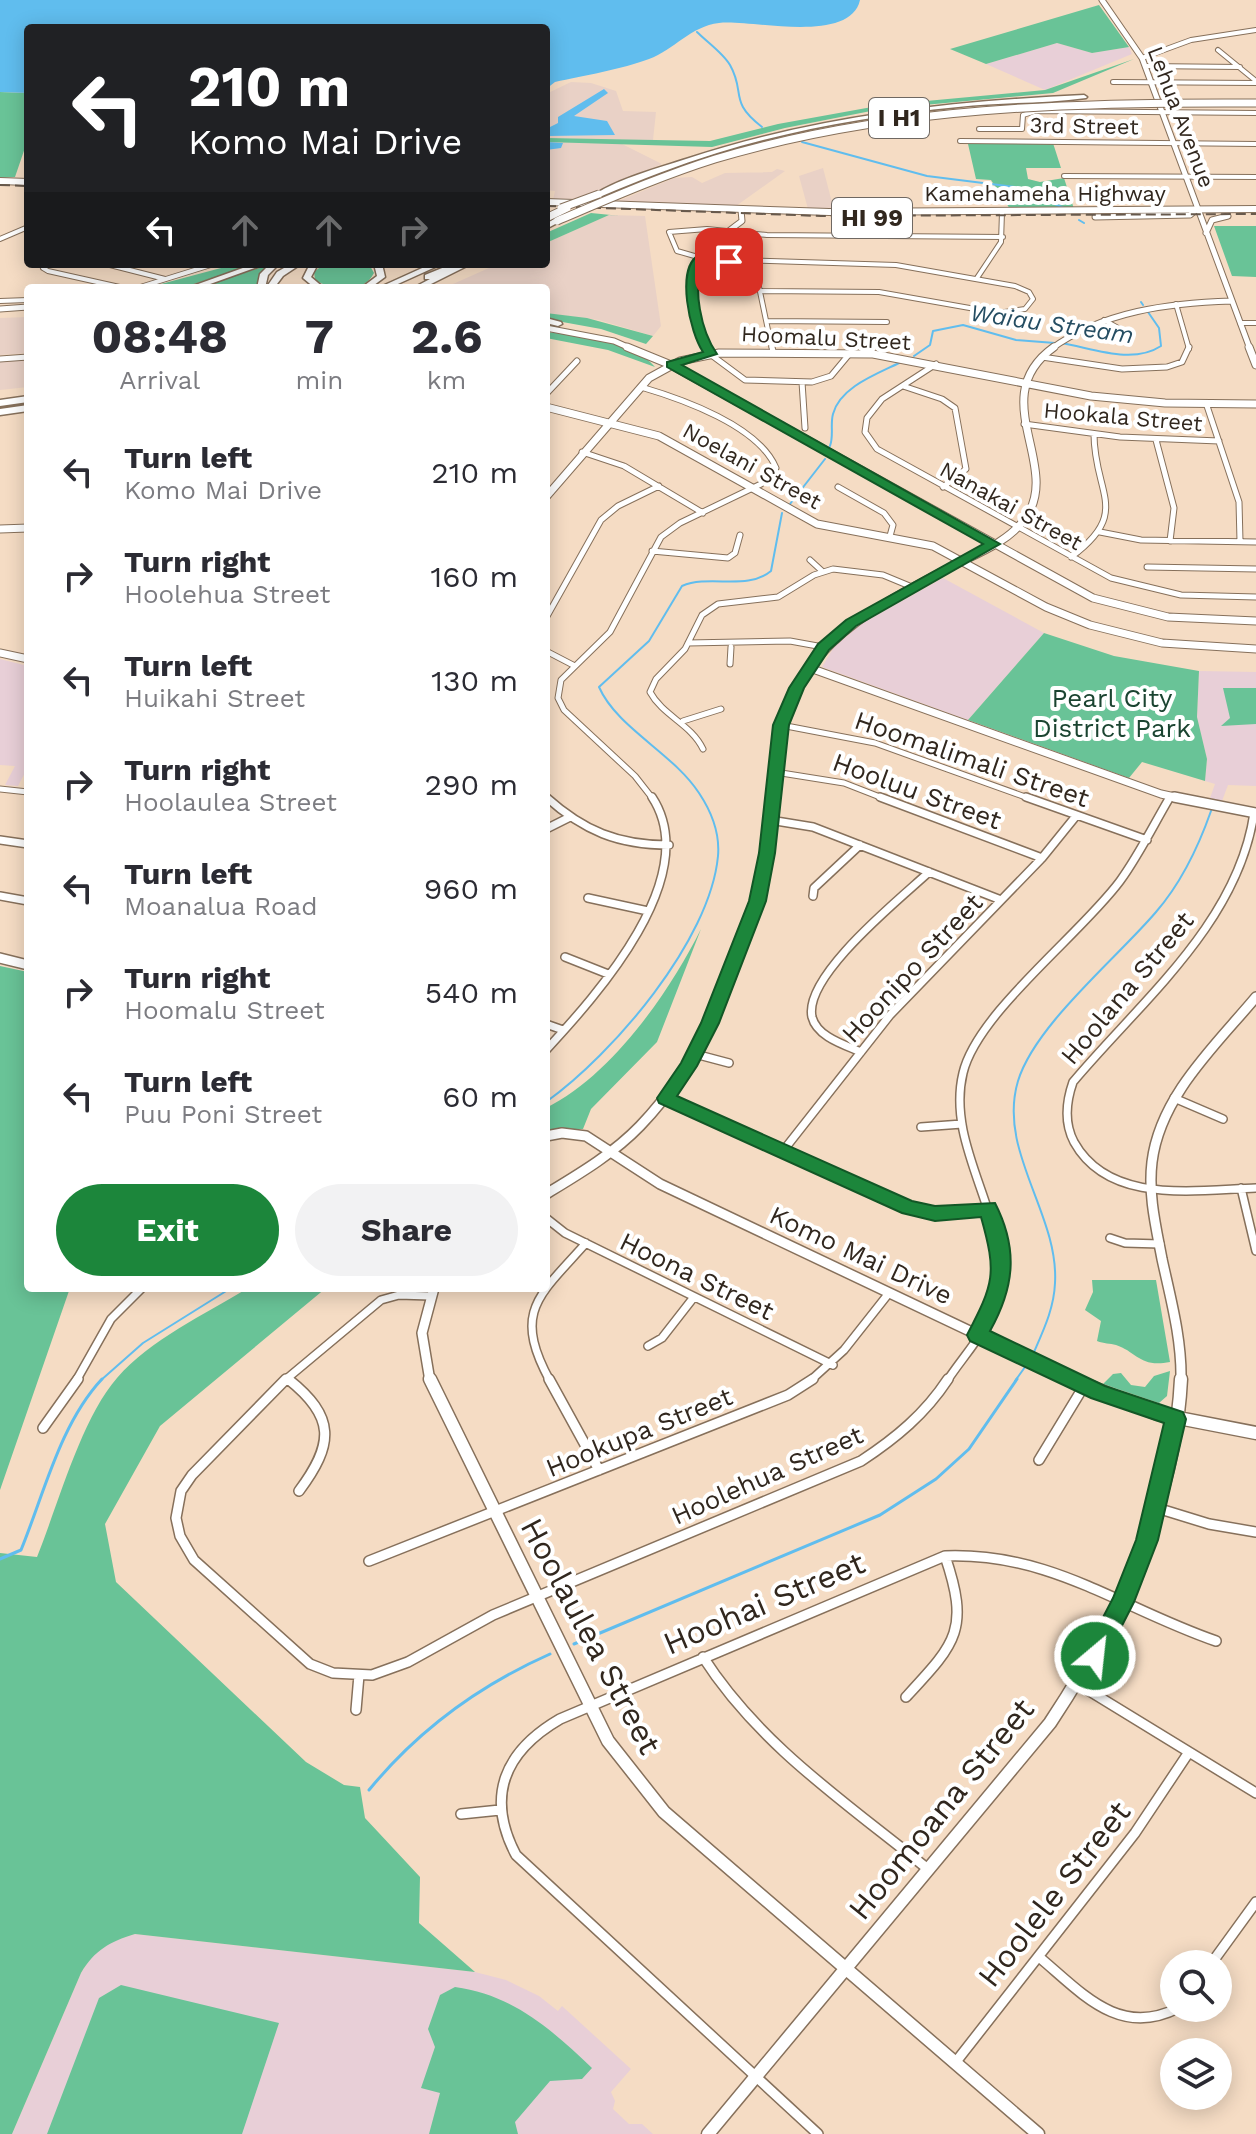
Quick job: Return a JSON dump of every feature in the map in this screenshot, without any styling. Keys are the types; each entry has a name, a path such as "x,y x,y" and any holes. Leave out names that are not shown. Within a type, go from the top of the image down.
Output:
{"highway":[{"name":"I H1","path":"550,209 733,146 898,112 1067,97 1256,100"},
{"name":"I H1","path":"550,224 716,159 870,123 1041,104 1256,100"},
{"path":"203,284 250,268"},
{"path":"273,284 280,274 290,268"},
{"path":"312,268 307,278 315,284"},
{"path":"371,284 381,277 379,268"},
{"path":"391,284 429,268"},
{"path":"412,284 450,268"},
{"path":"425,284 459,268"},
{"path":"550,324 558,324"},
{"path":"0,403 24,400"},
{"path":"0,414 24,411"}],"main road":[{"path":"0,181 24,182"},
{"path":"0,188 24,189"},
{"name":"Kamehameha Highway","path":"1198,213 1256,209"},
{"name":"Kamehameha Highway","path":"550,210 740,214 1198,213 1256,216"},
{"name":"Kamehameha Highway","path":"1002,214 1059,211 1095,217 1174,213"}],"street":[{"name":"Lehua Avenue","path":"1102,0 1128,33 1142,58 1256,365"},
{"path":"1142,58 1191,40 1256,30"},
{"path":"1218,50 1256,82"},
{"path":"1145,66 1240,67"},
{"path":"1113,82 1256,82"},
{"path":"984,122 982,129 1023,129 1023,115 1033,111 1256,113"},
{"name":"3rd Street","path":"960,141 1256,144"},
{"path":"1064,176 1256,177"},
{"path":"1174,213 1194,200 1218,210"},
{"path":"1174,213 1194,222 1206,233 1212,220 1228,216"},
{"path":"1095,217 1198,213"},
{"path":"740,214 736,225 699,258 691,285 700,339 710,354 745,380 802,382 829,378 851,352"},
{"path":"977,278 1003,237 1002,214"},
{"path":"0,239 24,229"},
{"path":"760,291 889,293 1003,313 1022,311 1033,303 1033,297 1023,289 977,278 885,264 754,263 699,258 675,249 670,230 1003,237"},
{"path":"754,263 773,351"},
{"path":"43,268 106,284"},
{"path":"122,268 165,279"},
{"path":"149,284 201,268"},
{"path":"0,301 24,300"},
{"path":"550,1191 611,1152 666,1098 695,1054 758,901 781,725 791,697 823,647 851,623 1017,528 1033,507 1037,489 1022,406 1025,385 1042,357 1060,342 1104,320 1176,304 1232,301"},
{"path":"1042,357 1130,369 1175,365 1186,359 1190,347 1176,304"},
{"path":"0,311 24,309"},
{"path":"1104,320 1129,334"},
{"path":"767,321 887,322"},
{"path":"1240,323 1256,323"},
{"path":"558,324 626,340 654,351 671,365"},
{"path":"550,325 614,341 671,365 1071,588 1117,606 1179,619 1256,621"},
{"name":"Hoomalu Street","path":"550,492 641,387 671,365 710,354 851,352 936,364 1025,385 1111,399 1256,404"},
{"path":"0,359 24,357"},
{"path":"550,390 577,361"},
{"name":"Nanakai Street","path":"936,364 872,410 865,425 867,435 877,449 1111,578 1154,590 1194,596 1256,597"},
{"path":"802,382 805,428"},
{"path":"903,386 942,399 957,411 966,469 962,476 943,487"},
{"path":"550,1045 632,942 665,872 669,845 665,823 649,792 567,714 555,694 573,665 610,632 652,551 665,533 752,489 774,472 776,463 770,450 682,399 641,387"},
{"path":"1206,403 1239,502 1240,541"},
{"name":"Noelani Street","path":"550,408 610,421 665,438 786,509 823,526 933,546 1046,607 1111,632 1180,645 1256,649"},
{"name":"Hookala Street","path":"1024,424 1156,440 1219,441"},
{"path":"1071,557 1100,532 1108,502 1094,434"},
{"path":"1156,440 1174,508 1170,541"},
{"path":"582,452 618,462 703,513"},
{"path":"550,611 601,520 618,506 659,486"},
{"path":"838,487 887,515 893,525 890,536"},
{"path":"0,529 24,528"},
{"path":"1100,532 1133,539 1256,542"},
{"path":"652,551 724,559 735,553 740,535"},
{"path":"810,560 822,571"},
{"path":"1147,567 1256,569"},
{"path":"703,749 698,734 657,705 650,689 688,643 702,615 714,606 784,595 822,571 839,569 877,573 912,587"},
{"path":"688,643 731,647 791,641 823,647"},
{"path":"730,664 731,647"},
{"path":"0,653 24,658"},
{"path":"550,653 573,665"},
{"path":"810,668 1170,797 1255,813"},
{"path":"683,721 721,709"},
{"name":"Hoomalimali Street","path":"781,725 828,731 878,743 1147,840"},
{"name":"Hooluu Street","path":"775,772 844,783 1042,858"},
{"path":"0,789 24,792"},
{"name":"Hoolehua Street","path":"432,1292 379,1301 288,1379 191,1474 178,1500 177,1528 183,1546 194,1560 302,1658 333,1673 359,1675 394,1669 473,1624 861,1461 896,1438 925,1410 977,1335 996,1302 1002,1277 1000,1252 962,1124 959,1093 963,1072 981,1033 1120,881 1170,797"},
{"path":"550,801 586,831 610,840 669,845"},
{"name":"Hoolana Street","path":"1255,813 1253,844 1221,908 1080,1073 1069,1092 1068,1125 1084,1160 1116,1181 1150,1187 1256,1188"},
{"name":"Hoonipo Street","path":"783,1151 898,1006 1042,858 1076,816"},
{"path":"550,827 568,818"},
{"path":"770,820 806,824 1001,900"},
{"path":"0,840 24,843"},
{"path":"813,896 814,888 860,845"},
{"path":"861,1052 820,1031 812,1015 814,997 831,968 929,872"},
{"path":"0,896 24,900"},
{"path":"588,898 648,911"},
{"path":"565,957 608,974"},
{"path":"0,958 24,964"},
{"name":"Hoomoana Street","path":"708,2134 1050,1723 1078,1684 1123,1602 1157,1508 1175,1419 1182,1365 1150,1187 1156,1139 1174,1098 1256,997"},
{"path":"550,1025 563,1030"},
{"path":"695,1054 729,1063"},
{"path":"666,1098 909,1208 935,1213 988,1209"},
{"path":"1174,1098 1223,1119"},
{"path":"921,1127 962,1124"},
{"name":"Komo Mai Drive","path":"550,1136 579,1134 660,1184 1084,1386 1175,1419 1256,1433"},
{"path":"1241,1188 1256,1251"},
{"name":"Hoona Street","path":"550,1220 586,1243 833,1365"},
{"path":"1110,1238 1125,1243 1160,1244"},
{"path":"550,1287 586,1243"},
{"path":"43,1428 57,1414 109,1319 138,1292"},
{"name":"Hoolaulea Street","path":"432,1292 422,1333 426,1371 615,1752 650,1797 1038,2134"},
{"path":"546,1292 535,1306 529,1332 534,1351 599,1470"},
{"name":"Hookupa Street","path":"369,1561 788,1395 833,1365 854,1342 889,1293"},
{"path":"648,1346 662,1338 694,1297"},
{"path":"288,1379 317,1404 326,1431 323,1458 299,1491"},
{"path":"1039,1460 1084,1386"},
{"path":"1157,1508 1209,1524 1256,1532"},
{"name":"Hoohai Street","path":"818,2134 522,1862 506,1838 500,1810 502,1783 521,1747 548,1724 945,1556 985,1553 1015,1557 1058,1572 1216,1641"},
{"path":"906,1697 943,1657 957,1632 959,1593 945,1556"},
{"path":"703,1657 722,1690 752,1725 929,1870"},
{"path":"356,1710 359,1675"},
{"path":"1078,1684 1256,1793"},
{"name":"Hoolele Street","path":"955,2063 1135,1833 1189,1752"},
{"path":"461,1814 500,1810"},
{"path":"1221,1950 1256,1902"},
{"path":"1039,1957 1097,2004 1121,2018 1160,2017"}],"shaded area":[{"path":"1057,43 1092,53 1129,47 1132,54 1045,90 986,64"},
{"path":"571,82 591,83 616,91 623,111 656,112 653,140 623,140 622,144 662,164 573,201 553,200 555,191 550,190 550,92"},
{"path":"823,168 834,210 808,209 799,176"},
{"path":"777,169 785,171 736,206 616,202 674,178 692,177 702,183 725,173 772,172"},
{"path":"609,215 645,216 661,326 653,336 599,320 550,314 550,284 453,284 489,268 550,268 550,241"},
{"path":"24,317 24,353 0,355 0,318"},
{"path":"24,360 24,387 0,390 0,362"},
{"path":"943,578 1044,633 968,720 822,667 834,647 861,624"},
{"path":"0,659 24,665 24,775 18,786 5,785 15,766 0,765"},
{"path":"1199,671 1256,672 1256,786 1228,785 1222,801 1210,798 1215,784 1205,781 1207,759 1197,717"},
{"path":"135,1934 475,1972 506,1980 539,1996 558,2011 562,2006 631,2069 611,2092 615,2101 613,2109 629,2124 642,2124 653,2134 12,2134 81,1973 91,1957 109,1942"}],"green space":[{"path":"1099,5 1129,47 1092,53 1057,43 986,64 950,49"},
{"path":"1134,59 1053,93 881,109 785,128 712,147 550,142 550,138 710,141 778,124 883,105 1045,90"},
{"path":"0,92 24,93 24,151 15,177 0,178"},
{"path":"1053,143 1061,168 1026,168 1028,179 1040,182 1064,178 1074,209 1010,209 991,180 976,179 968,144"},
{"path":"591,213 621,216 609,215 550,241 550,231"},
{"path":"1214,226 1256,226 1256,277 1232,276"},
{"path":"221,268 242,268 194,284 161,284"},
{"path":"267,268 260,275 258,284 211,284"},
{"path":"319,268 371,268 374,273 363,284 325,284 315,280 314,272"},
{"path":"550,313 587,318 653,336 646,344 601,329 550,320"},
{"path":"550,333 620,345 655,367 608,350 550,339"},
{"name":"Pearl City District Park","path":"1044,633 1114,656 1199,671 1197,717 1207,759 1205,781 1142,762 1129,778 968,720"},
{"path":"1223,688 1256,688 1256,724 1221,726 1230,718"},
{"path":"701,929 657,1042 591,1109 583,1129 550,1130 550,1106 593,1076 615,1054 655,1005"},
{"path":"0,966 24,971 24,1292 69,1292 0,1490"},
{"path":"1092,1280 1156,1280 1170,1362 1145,1361 1116,1345 1097,1341 1101,1321 1085,1310 1093,1292"},
{"path":"241,1292 321,1292 160,1426 105,1524 116,1582 306,1762 344,1785 360,1787 365,1818 420,1877 419,1923 475,1972 135,1934 126,1937 97,1953 86,1965 12,2134 0,2134 0,1553 37,1557 71,1463 104,1395 146,1351"},
{"path":"1170,1371 1167,1396 1159,1403 1103,1384 1113,1374 1121,1373 1131,1385 1145,1387 1154,1376"},
{"path":"121,1985 279,2023 242,2134 47,2134 99,1998"},
{"path":"455,1987 495,1998 530,2016 592,2068 582,2079 550,2081 515,2122 518,2134 429,2134 440,2093 421,2088 435,2047 428,2029 440,1995"}],"water":[{"path":"0,0 860,0 852,14 838,22 819,26 709,25 649,59 555,82 550,86 550,24 24,24 24,93 0,92"},
{"path":"604,89 608,93 574,116 607,121 615,135 550,136 550,127 558,123 558,117"},
{"path":"550,142 563,143 561,148 550,149"}],"waterway":[{"name":"Waiau Stream","path":"697,32 727,61 735,75 741,103 762,127"},
{"name":"Waiau Stream","path":"802,142 927,176 1015,187 1064,208"},
{"name":"Waiau Stream","path":"1079,220 1084,223"},
{"name":"Waiau Stream","path":"1061,343 1112,354 1150,352 1161,346 1159,328 1148,312"},
{"name":"Waiau Stream","path":"914,356 930,345 933,331 963,325 1016,340 1055,343"},
{"name":"Waiau Stream","path":"830,446 833,414 843,396 860,382 899,363"},
{"name":"Waiau Stream","path":"790,504 825,459"},
{"name":"Waiau Stream","path":"550,1099 600,1055 628,1025 678,959 711,889 718,856 714,823 699,793 675,765 619,715 599,687 649,641 682,586 704,581 751,580 771,571 782,513"},
{"path":"1034,1352 1053,1301 1054,1257 1015,1132 1014,1107 1018,1081 1041,1037 1174,889 1195,851 1211,811"},
{"name":"Waiau Stream","path":"101,1380 143,1343 225,1292"},
{"path":"1015,1381 1025,1367"},
{"path":"574,1644 880,1515 936,1479 969,1449 1017,1379"},
{"path":"0,1559 21,1550 64,1438 87,1397 101,1380"},
{"path":"369,1790 408,1748 451,1711 498,1680 550,1654"}],"railway":[{"path":"0,185 24,186"},
{"path":"550,206 821,216 1256,214"}],"route":[{"path":"729,262 699,258 691,277 700,339 710,354 671,365 993,544 851,623 823,647 797,688 781,725 764,876 758,901 710,1023 681,1078 666,1098 897,1204 935,1213 988,1209 1000,1252 1002,1277 992,1312 977,1335 1098,1392 1175,1419 1157,1508 1147,1540 1123,1602 1095,1656"}]}
